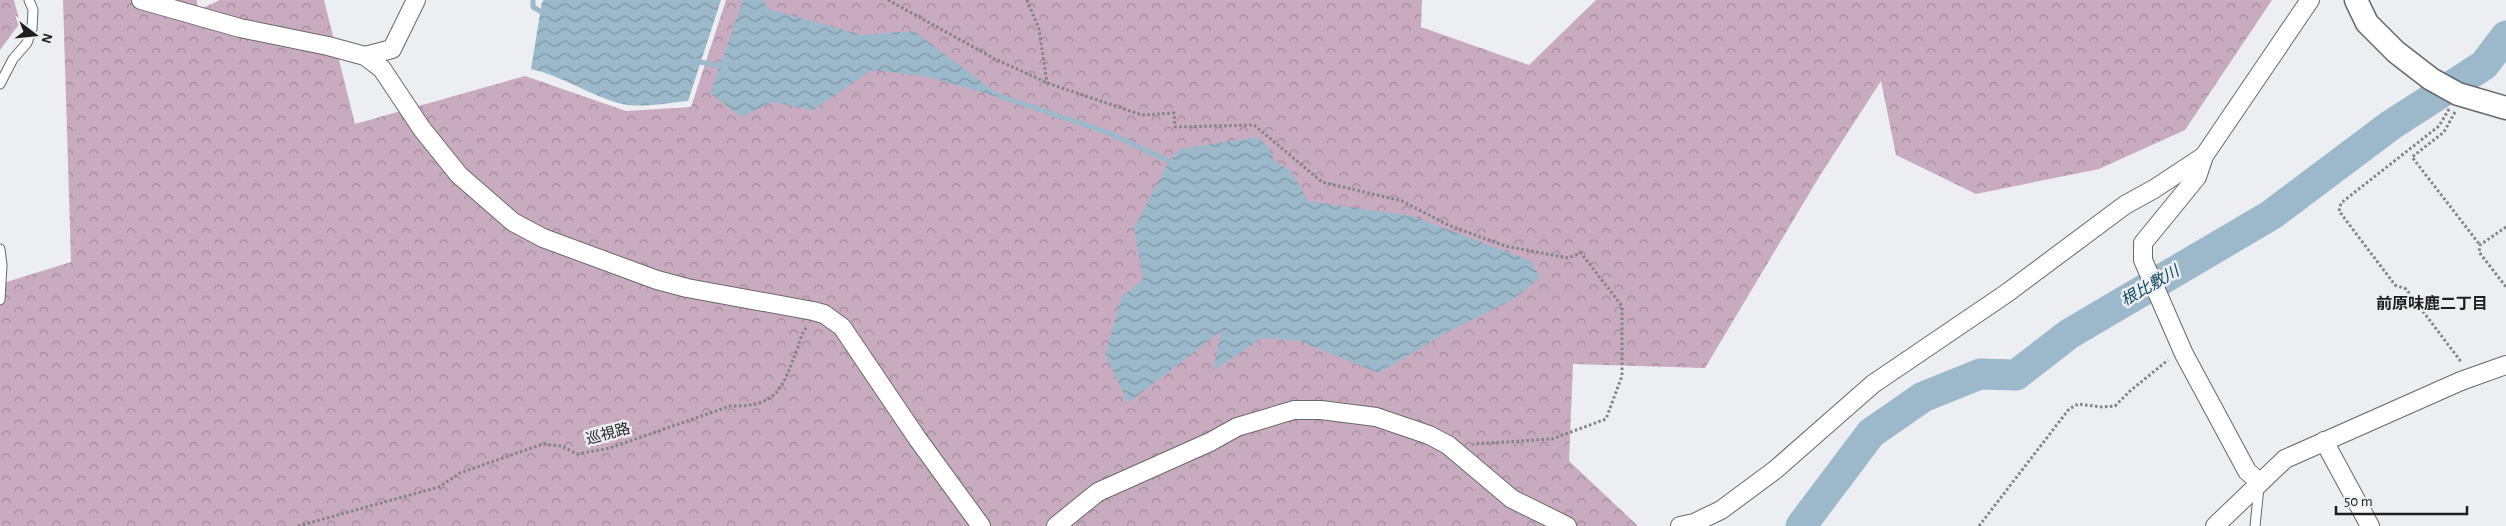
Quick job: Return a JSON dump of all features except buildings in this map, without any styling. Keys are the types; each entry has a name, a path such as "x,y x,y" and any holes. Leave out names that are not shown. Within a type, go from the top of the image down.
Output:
{"street":[{"path":"141,0 240,28 328,46 365,56 382,69 422,129 459,175 513,222 543,238 657,280 687,288 774,302 824,314 842,327 917,438 980,526"},
{"path":"365,56 392,48 416,0"},
{"path":"2260,482 2247,471 2182,349 2149,278 2143,260 2144,243 2197,177 2204,156 2310,0"},
{"path":"2356,0 2367,23 2396,52 2430,79 2460,95 2506,108"},
{"path":"1680,526 1694,523 1721,510 1776,470 1873,384 2007,293 2124,205 2154,189 2204,156"},
{"path":"2215,526 2285,459 2485,372 2506,365"},
{"path":"1056,526 1098,492 1210,442 1237,427 1294,410 1321,410 1376,417 1429,435 1448,446 1512,499 1567,526"},
{"path":"2324,441 2370,526"}],"lane":[{"path":"0,84 13,59 27,43 32,29 33,10 29,0"},
{"path":"0,249 2,265 0,300"},
{"path":"2255,526 2260,482"}],"path":[{"path":"888,0 995,59 1047,83 1142,115 1174,113 1175,127 1254,125 1322,182 1402,202 1448,225 1505,246 1568,258 1581,253 1622,306 1622,376 1606,419 1552,439 1448,446"},
{"path":"1027,0 1040,29 1047,83"},
{"path":"2460,95 2444,132 2412,157 2480,245 2479,252 2506,287"},
{"path":"2460,95 2439,126 2341,202 2340,211 2395,285 2406,289 2464,365 2485,372"},
{"path":"2480,245 2506,227"},
{"name":"巡視路","path":"298,526 439,487 460,473 543,444 562,446 577,454 610,448 730,406 748,407 768,401 785,382 805,328 824,314"},
{"path":"1979,526 2069,409 2078,404 2102,407 2115,406 2130,391 2182,349"}],"green space":[{"path":"0,0 14,0 20,23 0,50"},
{"path":"63,0 197,0 198,10 220,0 324,0 355,124 525,76 626,111 691,107 726,0 1422,0 1421,27 1529,65 1596,0 2272,0 2185,130 2099,169 1976,194 1896,155 1881,81 1819,177 1705,368 1573,364 1569,461 1638,526 0,526 0,284 71,262"}],"water":[{"path":"544,0 721,0 688,101 635,106 618,103 531,69 542,2"},
{"path":"743,0 763,0 769,9 862,35 914,31 1005,99 929,77 872,70 813,110 772,102 741,117 710,93"},
{"path":"1257,137 1269,147 1274,161 1291,171 1308,201 1412,216 1531,261 1540,277 1514,299 1444,334 1379,373 1299,341 1262,338 1213,371 1221,331 1128,403 1105,354 1121,297 1143,280 1134,228 1169,161 1180,149"}],"waterway":[{"path":"533,0 533,7 545,14"},
{"name":"根比敷川","path":"1801,526 1871,433 1923,397 1980,374 2016,375 2069,334 2271,215 2391,125 2484,65 2506,36"},
{"path":"695,61 726,67"},
{"path":"1000,96 1109,133 1169,161"}],"district":[{"name":"前原味鹿二丁目","path":"2432,304"}]}
